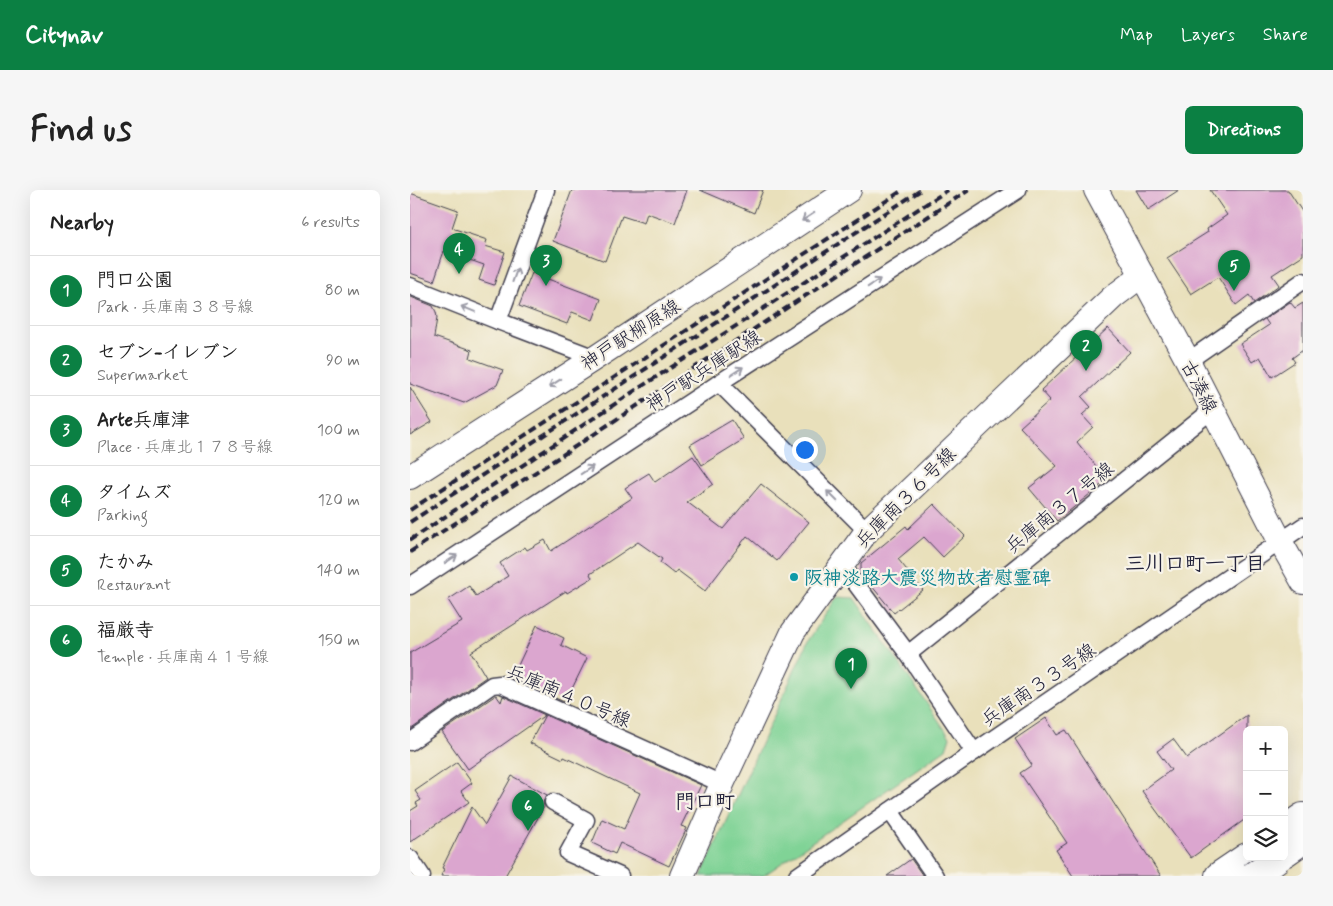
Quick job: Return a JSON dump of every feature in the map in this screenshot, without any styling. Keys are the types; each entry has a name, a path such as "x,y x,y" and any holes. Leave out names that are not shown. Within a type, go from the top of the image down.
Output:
{"highway":[{"path":"1288,827 1303,817"},
{"path":"1288,850 1303,840"},
{"path":"1219,876 1243,859"},
{"path":"1253,876 1274,861"}],"street":[{"path":"498,321 546,190"},
{"name":"神戸駅柳原線","path":"410,477 595,358 849,190"},
{"name":"神戸駅兵庫駅線","path":"410,586 1018,190"},
{"name":"古湊線","path":"1096,190 1303,582"},
{"name":"兵庫南３６号線","path":"682,876 792,632 867,531 1113,297 1142,275"},
{"path":"1188,362 1303,281"},
{"path":"410,286 595,358"},
{"path":"719,383 867,531"},
{"name":"兵庫南３７号線","path":"908,654 1212,410"},
{"name":"兵庫南３３号線","path":"797,876 1303,526"},
{"path":"842,565 908,654 974,752"},
{"name":"兵庫南４０号線","path":"410,742 492,685 500,684 722,784"},
{"path":"554,802 586,820 568,853 620,876"},
{"path":"890,811 935,876"},
{"path":"410,858 422,876"},
{"path":"1264,861 1266,876"}],"green space":[{"path":"837,597 854,598 950,737 946,749 763,876 701,876 808,641"}],"building":[{"path":"572,190 687,190 675,223 647,213 644,223 622,216 605,261 553,241"},
{"path":"700,190 763,190 754,213"},
{"path":"1136,190 1179,190 1148,210"},
{"path":"1210,190 1288,190 1303,213 1303,255 1272,275 1279,285 1254,303 1249,295 1236,305 1218,277 1191,294 1167,258 1208,232 1207,229 1227,215"},
{"path":"410,193 458,210 452,228 487,240 485,246 505,252 494,285 479,280 484,265 444,251 434,281 410,273"},
{"path":"532,273 601,299 593,320 572,312 567,324 519,306"},
{"path":"411,297 433,306 437,318 434,337 472,350 470,358 503,370 497,385 464,403 410,384"},
{"path":"1290,302 1295,308 1303,303 1303,350 1292,358 1295,362 1272,377 1260,357 1252,362 1240,344 1269,325 1265,319"},
{"path":"1108,328 1130,352 1082,397 1091,407 1082,415 1093,427 1077,442 1107,480 1057,521 1029,488 1057,466 1020,427 1050,400 1041,390"},
{"path":"410,387 432,422 410,435"},
{"path":"732,420 744,439 702,465 690,445"},
{"path":"693,456 713,484 687,502 723,529 761,484 809,522 777,561 747,536 705,591 677,570 674,574 660,563 662,559 638,542 590,574 592,578 567,593 566,591 471,652 486,677 410,730 410,653 462,622 448,600 469,586 476,596 508,576 500,563 525,547 527,550 545,540 551,551 632,498 625,488 649,473 655,482"},
{"path":"934,504 965,536 943,557 924,537 898,559 923,590 894,613 861,573 861,563 906,526 908,529"},
{"path":"537,625 564,638 561,645 587,658 564,702 512,678"},
{"path":"496,695 501,702 503,696 545,715 468,769 442,732"},
{"path":"545,715 701,785 681,826 687,828 669,866 620,843 615,854 592,843 602,819 624,829 640,793 530,743"},
{"path":"1247,715 1247,726 1243,726 1243,821 1191,858 1142,791 1171,770 1157,751 1173,739 1187,758"},
{"path":"1046,718 1057,735 1066,730 1161,876 1073,876 1056,850 1067,843 1020,773 1032,765 1015,739"},
{"path":"457,762 472,783 461,791 469,802 410,842 410,811 418,806 416,803 421,800 415,791"},
{"path":"512,776 547,795 543,802 544,807 505,876 441,876 444,869 442,868 472,807 485,825"},
{"path":"911,859 923,876 887,876"}],"railway":[{"path":"410,510 903,190"},
{"path":"410,522 921,190"},
{"path":"410,540 636,390 948,190"},
{"path":"410,552 969,190"}],"place":[{"name":"タイムズ","path":"459,274"},
{"name":"Arte兵庫津","path":"546,286"},
{"name":"たかみ","path":"1234,291"},
{"name":"セブン-イレブン","path":"1086,371"},
{"name":"阪神淡路大震災物故者慰霊碑","path":"794,577"},
{"name":"門口公園","path":"851,689"},
{"name":"福厳寺","path":"528,831"}],"district":[{"name":"三川口町一丁目","path":"1195,563"},
{"name":"門口町","path":"705,801"}]}
